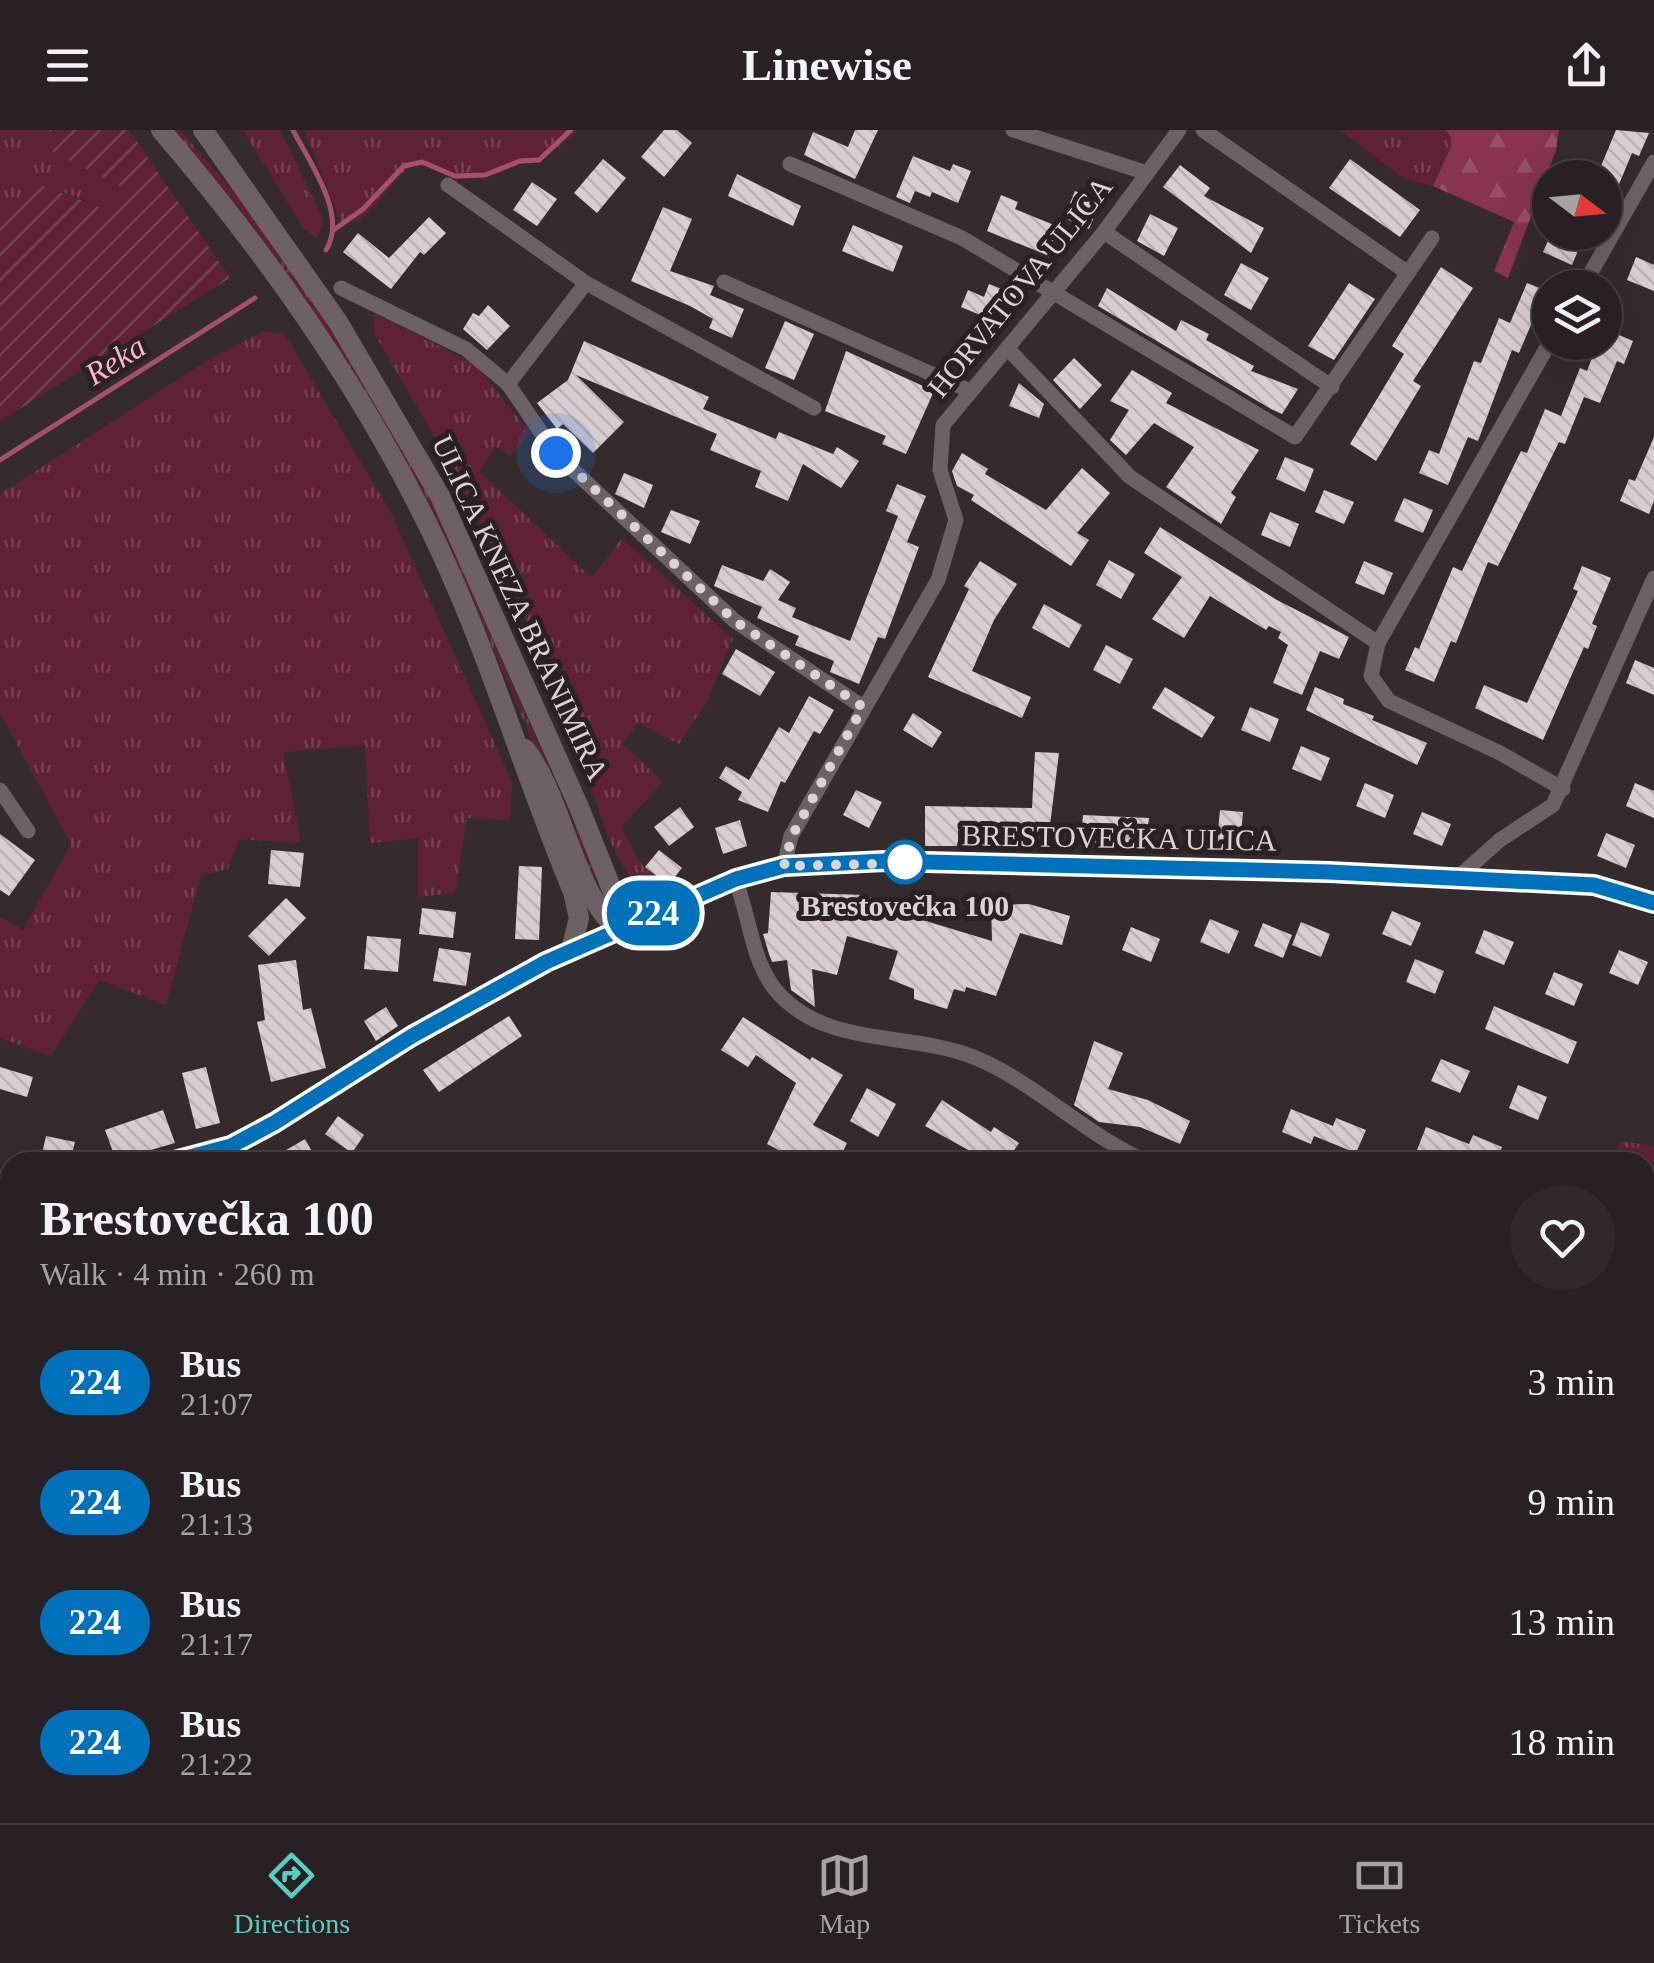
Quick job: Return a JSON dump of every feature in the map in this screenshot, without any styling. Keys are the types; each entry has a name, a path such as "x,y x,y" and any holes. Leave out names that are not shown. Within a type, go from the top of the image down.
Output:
{"street":[{"name":"ULICA KNEZA BRANIMIRA","path":"161,130 270,266 369,418 437,544 518,740 528,778 576,902 578,926 571,950"},
{"name":"ULICA KNEZA BRANIMIRA","path":"203,130 338,322 440,496 491,604 622,927"},
{"path":"1014,130 1147,174"},
{"name":"HORVATOVA ULICA","path":"784,866 792,836 938,580 956,520 940,470 943,425 968,390 1008,350 1104,232 1179,130"},
{"path":"1203,130 1408,274"},
{"path":"1592,270 1654,162"},
{"path":"790,164 962,238 1295,437 1432,238"},
{"path":"448,185 586,283 814,408"},
{"path":"1104,232 1332,386"},
{"path":"724,282 968,390"},
{"path":"508,384 586,283"},
{"path":"341,288 466,349 508,384 556,453 735,621 863,707"},
{"path":"1008,350 1130,477 1378,643"},
{"path":"1540,360 1378,643 1370,676 1389,701 1500,752 1563,788"},
{"path":"1456,880 1500,840 1553,805 1654,578"},
{"name":"ULICA KNEZA BRANIMIRA","path":"518,740 551,791 596,904 622,927"},
{"path":"0,790 28,831"},
{"name":"BRESTOVEČKA ULICA","path":"208,1152 231,1146 412,1036 571,950 736,879 784,866 885,861 1594,885 1654,904"},
{"path":"736,879 767,980 799,1011 843,1030 970,1056 1032,1090 1091,1133 1128,1152"},
{"path":"231,1146 237,1152"}],"green space":[{"path":"0,130 50,130 44,142 49,150 120,185 109,210 60,191 0,220"},
{"path":"50,130 129,130 230,278 0,421 0,220 35,183 108,210 120,186 49,150 44,142"},
{"path":"173,130 180,130 242,202 325,319 430,497 596,874 590,876 470,595 333,342 252,225"},
{"path":"243,130 280,130 324,221 317,238 304,229"},
{"path":"304,130 578,130 540,163 519,164 495,175 457,180 429,166 410,166 358,223 350,218 341,222"},
{"path":"1340,130 1445,130 1454,140 1433,186 1404,179"},
{"path":"1445,130 1559,130 1552,160 1532,160 1532,214 1508,278 1494,271 1514,222 1433,186 1454,140"},
{"path":"374,313 475,364 530,433 510,456 495,446 480,472 592,578 622,538 733,639 707,702 679,744 638,723 623,744 663,782 621,827 642,865 668,889 645,890 622,864 511,589 460,485 374,334"},
{"path":"262,332 284,333 390,511 512,782 510,820 467,818 455,893 418,897 418,838 370,843 365,745 283,752 301,843 239,839 228,869 201,875 166,1005 99,980 51,1056 0,1038 0,917 23,930 71,844 0,713 0,494 208,360"},
{"path":"1620,1141 1654,1146 1654,1152 1617,1152"}],"building":[{"path":"664,130 677,130 692,143 664,177 641,157"},
{"path":"855,130 878,130 855,179 804,155 813,132 848,147"},
{"path":"1616,130 1649,133 1639,156 1632,153 1622,177 1622,160 1604,160"},
{"path":"913,156 950,171 953,164 971,171 958,203 932,192 930,197 915,191 910,203 896,197"},
{"path":"603,159 626,178 597,213 574,193"},
{"path":"1350,159 1420,210 1400,237 1329,188"},
{"path":"1180,165 1210,188 1204,196 1264,228 1251,253 1163,187"},
{"path":"737,174 801,206 793,226 728,196"},
{"path":"532,182 557,199 537,226 513,210"},
{"path":"1075,191 1100,202 1089,229 1064,218"},
{"path":"1001,195 1018,202 1015,209 1059,227 1047,255 987,231"},
{"path":"663,207 692,219 670,271 714,286 710,295 744,309 732,338 709,328 713,319 690,306 631,281"},
{"path":"1150,214 1178,228 1164,256 1137,241"},
{"path":"429,217 446,233 424,255 420,252 391,289 343,252 358,233 389,258"},
{"path":"853,225 903,246 893,272 842,251"},
{"path":"1544,250 1578,250 1572,265"},
{"path":"1636,257 1654,265 1654,291 1627,280"},
{"path":"1241,263 1269,278 1251,310 1224,295"},
{"path":"1441,267 1473,288 1413,381 1421,386 1376,461 1350,444 1404,354 1392,346"},
{"path":"1349,283 1375,299 1334,360 1308,346"},
{"path":"1527,283 1532,285 1532,322 1519,353 1512,350 1478,441 1468,437 1448,485 1419,473 1429,450 1439,454 1474,361 1481,363 1499,318 1510,323"},
{"path":"989,284 1017,295 1004,325 961,307 968,290 984,297"},
{"path":"1107,288 1176,331 1181,320 1209,334 1206,340 1254,366 1251,371 1298,389 1282,414 1271,409 1098,306"},
{"path":"488,305 510,326 487,350 463,329 473,313 479,316"},
{"path":"785,321 814,334 794,380 765,368"},
{"path":"1622,336 1633,341 1624,364 1617,361 1600,403 1584,397 1565,444 1559,442 1498,566 1488,562 1456,643 1451,641 1434,682 1405,670 1415,647 1419,649 1453,567 1462,571 1521,451 1527,453 1545,409 1561,416 1580,368 1587,371 1591,360 1622,360"},
{"path":"584,341 709,397 703,409 776,439 779,432 833,454 837,447 859,461 841,488 803,464 788,501 755,487 761,471 710,450 717,434 576,375 624,422 593,453 563,424 557,429 537,403 568,380"},
{"path":"846,351 934,391 906,454 882,444 886,436 825,411"},
{"path":"1074,358 1102,385 1080,409 1053,380"},
{"path":"1132,370 1172,393 1166,403 1259,450 1231,493 1236,497 1221,524 1166,487 1194,447 1154,423 1126,455 1110,440 1129,410 1110,401"},
{"path":"1019,383 1044,404 1039,418 1009,406"},
{"path":"1654,437 1654,501 1649,514 1620,501 1629,479 1635,481"},
{"path":"962,453 988,469 985,474 1046,510 1082,468 1110,493 1077,533 1089,540 1071,566 971,500 974,495 957,486 952,471"},
{"path":"1285,457 1314,469 1305,492 1276,479"},
{"path":"624,473 653,485 644,508 615,494"},
{"path":"897,484 926,496 907,542 919,547 885,639 878,637 859,684 830,672 834,661 795,645 799,636 757,618 762,607 714,586 722,565 763,581 770,569 790,582 778,600 796,608 792,617 850,641 898,516 886,511"},
{"path":"1324,490 1354,502 1344,524 1315,512"},
{"path":"1404,498 1433,510 1423,533 1394,521"},
{"path":"671,510 700,521 690,544 661,532"},
{"path":"1270,512 1299,524 1290,547 1261,535"},
{"path":"1160,527 1277,600 1349,637 1339,659 1320,651 1302,695 1273,683 1288,645 1278,638 1281,632 1269,626 1266,630 1210,596 1184,638 1152,619 1182,577 1144,553"},
{"path":"1109,560 1135,574 1121,599 1096,585"},
{"path":"980,561 1017,584 994,620 972,671 1031,697 1022,718 928,677 969,589 964,586"},
{"path":"1364,561 1393,573 1384,595 1355,583"},
{"path":"1582,566 1611,578 1592,624 1597,626 1588,649 1584,647 1543,740 1475,708 1484,685 1527,703 1578,591 1573,589"},
{"path":"1044,604 1082,625 1069,648 1032,628"},
{"path":"1106,645 1133,659 1120,684 1093,670"},
{"path":"736,649 775,672 760,696 722,674"},
{"path":"1635,660 1654,668 1654,695 1626,683"},
{"path":"1165,687 1215,717 1202,738 1152,708"},
{"path":"1315,687 1374,716 1372,720 1427,743 1417,765 1306,710"},
{"path":"809,696 834,710 820,734 814,731 785,783 781,781 768,812 738,800 742,792 719,778 726,766 749,780 779,727 789,733"},
{"path":"1250,707 1279,719 1270,742 1241,730"},
{"path":"913,713 942,732 932,748 903,730"},
{"path":"1301,746 1330,758 1321,781 1292,769"},
{"path":"1035,752 1059,753 1048,841 958,830 958,846 925,846 925,806 1032,808"},
{"path":"1365,783 1394,795 1385,818 1356,806"},
{"path":"1635,783 1654,791 1654,818 1626,806"},
{"path":"856,790 882,802 869,828 843,815"},
{"path":"680,807 694,827 669,846 654,827"},
{"path":"1220,810 1243,812 1240,844 1217,841"},
{"path":"1422,812 1451,824 1442,846 1413,834"},
{"path":"1083,815 1149,818 1145,849 1080,847"},
{"path":"740,820 747,846 723,854 715,828"},
{"path":"1606,833 1635,845 1626,868 1597,856"},
{"path":"0,834 35,860 9,896 0,890"},
{"path":"271,850 304,853 300,887 268,884"},
{"path":"659,850 682,868 668,885 645,867"},
{"path":"519,866 542,867 539,940 515,939"},
{"path":"771,892 865,895 929,922 992,941 991,905 1029,904 1070,916 1062,945 1020,933 996,996 966,987 965,992 954,989 947,1009 914,999 914,989 889,979 898,951 847,936 837,975 812,969 815,1007 791,990 787,960 772,962 763,934 768,933"},
{"path":"286,898 306,918 269,956 248,936"},
{"path":"422,908 456,912 453,938 419,934"},
{"path":"1392,911 1421,923 1411,946 1382,934"},
{"path":"1210,919 1239,931 1229,954 1200,942"},
{"path":"1301,922 1330,934 1321,957 1292,945"},
{"path":"1263,923 1292,935 1283,958 1254,946"},
{"path":"1131,927 1160,939 1151,962 1122,950"},
{"path":"1484,930 1514,942 1504,965 1475,953"},
{"path":"367,936 401,939 398,972 364,969"},
{"path":"439,948 471,953 466,986 433,981"},
{"path":"1619,950 1648,962 1638,985 1609,973"},
{"path":"1415,959 1444,971 1435,994 1406,982"},
{"path":"296,960 303,1010 311,1008 326,1068 271,1082 257,1022 265,1020 258,965"},
{"path":"1554,972 1583,984 1574,1006 1545,994"},
{"path":"1494,1006 1577,1042 1568,1064 1485,1029"},
{"path":"386,1007 398,1026 376,1041 364,1021"},
{"path":"509,1016 522,1036 439,1092 423,1070"},
{"path":"743,1017 810,1060 812,1057 843,1075 813,1125 847,1143 843,1152 783,1152 767,1144 796,1083 756,1055 748,1067 721,1050"},
{"path":"1094,1041 1123,1053 1108,1089 1148,1100 1190,1121 1180,1144 1140,1127 1099,1122 1074,1105"},
{"path":"1441,1059 1470,1071 1460,1093 1431,1081"},
{"path":"0,1067 33,1077 27,1097 0,1089"},
{"path":"206,1067 220,1123 196,1129 182,1073"},
{"path":"1518,1085 1547,1097 1538,1120 1509,1108"},
{"path":"867,1088 896,1104 878,1137 850,1121"},
{"path":"942,1100 991,1132 994,1127 1019,1143 1013,1152 972,1152 925,1126"},
{"path":"1291,1109 1333,1126 1336,1118 1366,1130 1356,1152 1314,1136 1311,1144 1282,1132"},
{"path":"163,1110 175,1143 144,1152 113,1152 105,1130"},
{"path":"338,1116 364,1135 351,1152 325,1134"},
{"path":"1426,1127 1469,1144 1473,1135 1502,1147 1500,1152 1417,1150"},
{"path":"46,1136 75,1142 72,1152 42,1152"},
{"path":"305,1139 312,1152 283,1152"}],"waterway":[{"name":"Reka","path":"293,130 330,205 332,236 326,250"},
{"path":"335,229 363,209 404,166 422,162 455,176 485,175 520,161 539,160 571,130"},
{"name":"Reka","path":"0,460 255,298"}],"bus line":[{"name":"224","path":"208,1152 231,1146 274,1123 412,1036 546,962 736,879 784,866 885,861 1329,872 1594,885 1654,903"}],"place":[{"name":"Brestovečka 100","path":"905,862"}],"route":[{"path":"556,453 735,621 863,707 792,836 784,866 808,862 916,863 905,862"}]}
